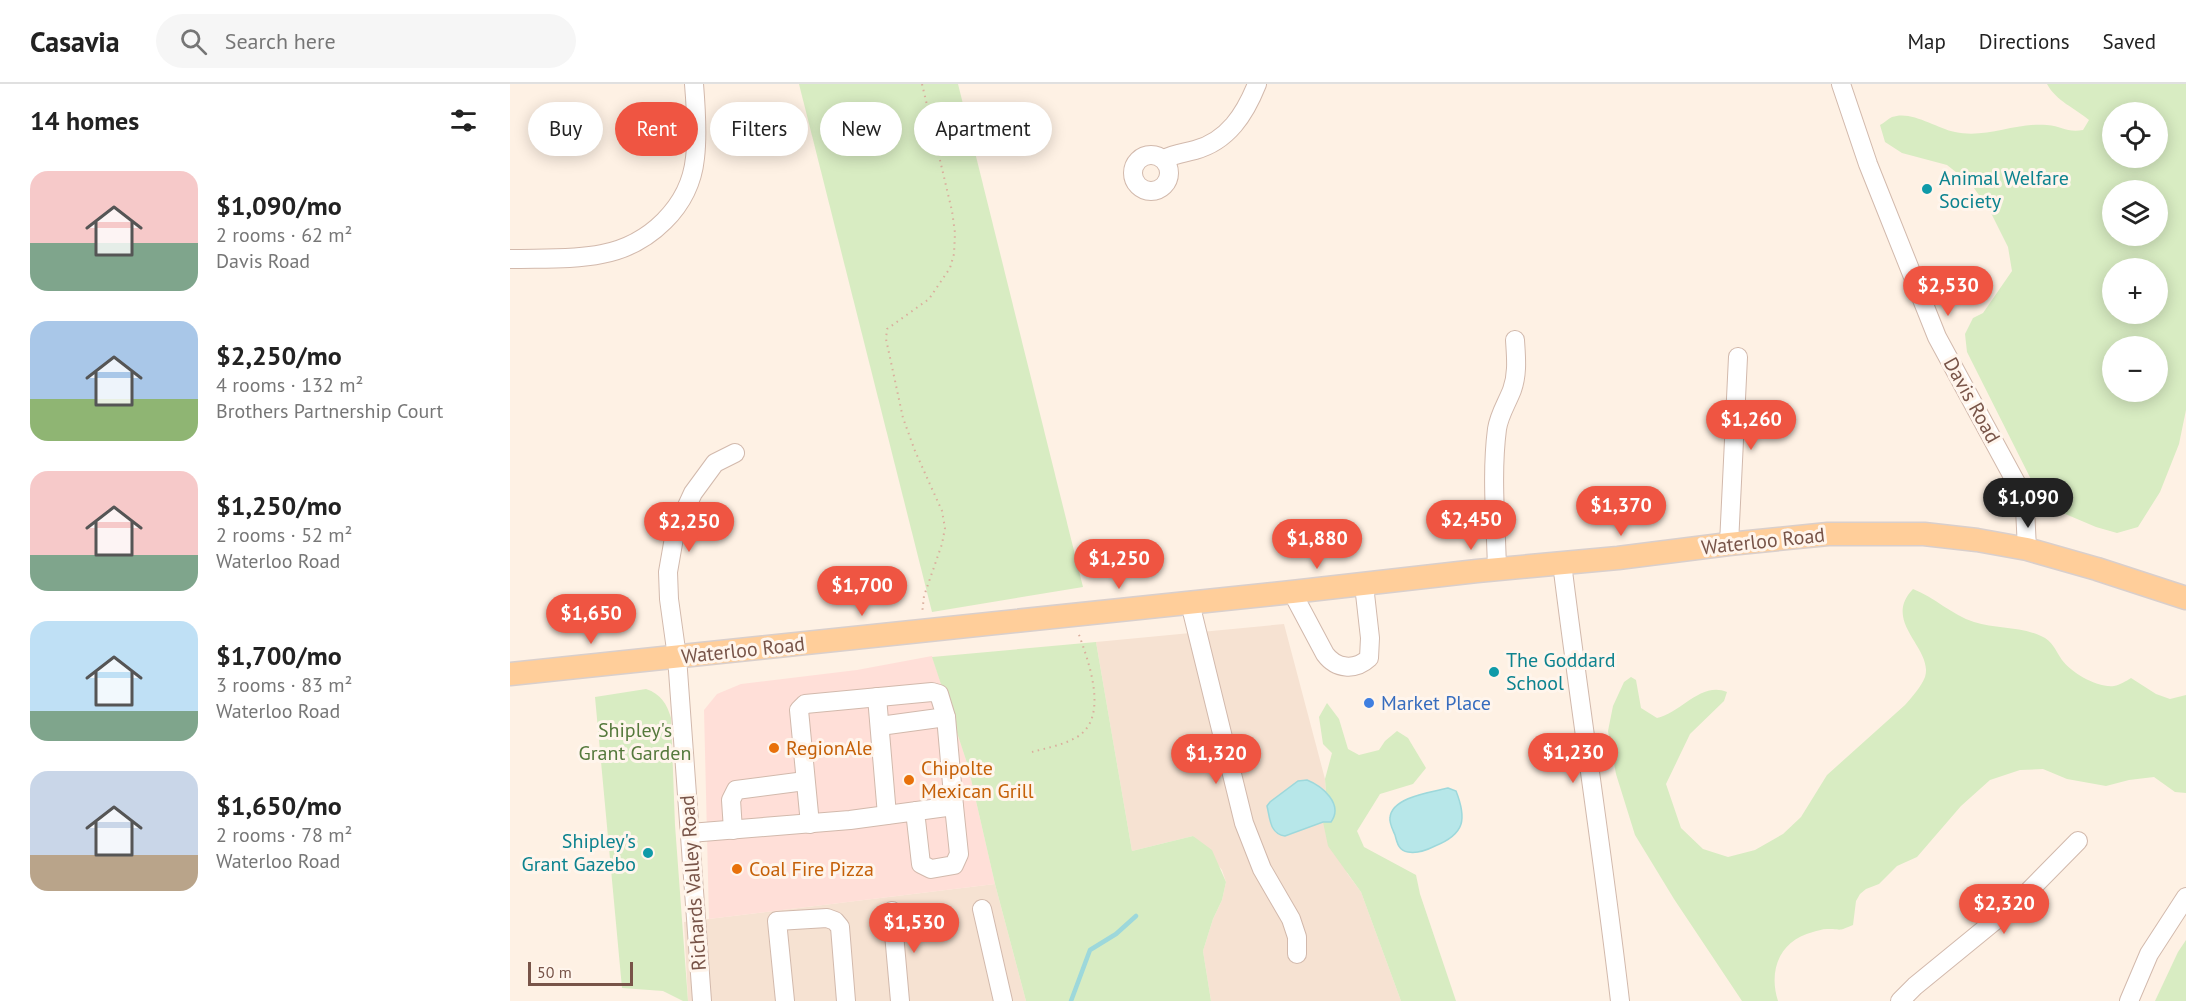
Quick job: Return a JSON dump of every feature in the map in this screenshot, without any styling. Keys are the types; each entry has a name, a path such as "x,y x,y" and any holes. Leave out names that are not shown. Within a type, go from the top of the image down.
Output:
{"main road":[{"name":"Waterloo Road","path":"510,674 1828,534 1924,534 1977,540 2027,549 2186,598"}],"street":[{"path":"510,259 601,254 636,242 653,232 679,202 689,181 695,159 694,84"},
{"path":"1164,159 1209,145 1230,130 1246,109 1257,84"},
{"name":"Davis Road","path":"1841,84 1868,164 1937,338 2019,488 2025,508 2027,549"},
{"path":"1497,569 1495,473 1497,428 1517,369 1515,340"},
{"path":"1729,544 1738,357"},
{"name":"Richards Valley Road","path":"702,1001 677,657 669,599 668,572 675,532 693,493 715,464 735,453"},
{"path":"1562,563 1581,718 1608,896 1620,1001"},
{"path":"1292,592 1325,654 1330,660 1345,667 1362,664 1369,657 1370,638 1364,585"},
{"path":"1190,603 1244,824 1262,869 1291,919 1297,937 1298,954"},
{"path":"810,824 798,714 800,708 805,704 937,693 946,717 958,857 954,865 931,869 921,864 915,811"},
{"path":"877,697 887,815"},
{"path":"879,726 946,717"},
{"path":"733,830 731,797 736,790 805,781"},
{"path":"690,833 810,824 954,806"},
{"path":"1900,1001 1915,986 2019,901 2078,841"},
{"path":"2129,1001 2149,954 2186,897"},
{"path":"982,909 1003,1001"},
{"path":"891,911 900,1001"},
{"path":"785,1001 777,921 827,918 835,921 840,927 846,1001"}],"path":[{"path":"922,84 952,211 955,233 954,254 950,268 929,299 887,329 886,339 903,418 942,511 945,528 942,544 924,596 922,615 924,631"},
{"path":"1032,752 1077,737 1086,730 1093,717 1094,683 1072,615"}],"shaded area":[{"path":"1284,624 1347,873 1361,892 1401,1001 1211,1001 1203,951 1213,919 1222,900 1226,882 1222,870 1193,836 1132,851 1096,642"},
{"path":"932,656 968,766 995,884 709,919 704,710 717,694 741,684 857,670"},
{"path":"995,884 1026,1001 688,1001 684,922"}],"green space":[{"path":"799,84 958,84 962,102 914,102 914,156 976,156 1083,587 932,612 808,120 808,102 804,102"},
{"path":"2047,84 2186,84 2186,410 2179,444 2160,492 2138,527 2117,533 2096,527 2044,505 1967,352 1965,334 1973,318 1983,313 2012,271 2008,247 1989,209 1971,184 1947,165 1902,153 1885,142 1880,125 1899,115 1967,134 2035,125 2073,131 2083,130 2089,120 2061,100"},
{"path":"1913,589 1974,622 2033,633 2045,638 2066,665 2100,685 2114,686 2131,678 2156,694 2170,699 2186,695 2186,793 2175,792 2154,777 2106,786 2067,779 2043,769 2020,770 1990,780 1961,806 1917,857 1897,866 1879,884 1860,894 1856,901 1853,925 1842,929 1821,930 1802,936 1785,949 1776,968 1775,989 1778,1001 1742,1001 1674,899 1635,835 1616,774 1608,731 1613,706 1624,682 1631,677 1636,680 1641,708 1657,718 1708,691 1727,692 1724,701 1690,734 1666,784 1681,828 1703,849 1728,857 1755,850 1783,834 1801,817 1827,775 1905,705 1921,684 1925,677 1926,666 1905,624 1903,613 1905,601"},
{"path":"1096,642 1132,851 1193,836 1212,850 1226,882 1222,900 1213,919 1203,951 1211,1001 1026,1001 995,884 968,766 932,657"},
{"name":"Shipley's Grant Garden","path":"646,689 663,700 671,718 675,825 688,1001 683,1001 663,991 622,988 595,697"},
{"path":"1327,703 1339,719 1348,749 1359,755 1379,750 1385,741 1397,731 1408,738 1426,768 1413,784 1380,794 1357,831 1364,847 1416,875 1420,894 1456,1001 1401,1001 1361,892 1328,846 1323,822 1331,822 1332,800 1326,792 1325,779 1332,753 1323,744 1319,717"},
{"path":"2186,940 2186,1001 2155,1001 2178,952"}],"water":[{"path":"1307,780 1330,796 1335,809 1331,822 1323,822 1285,836 1280,835 1272,825 1267,806 1298,781"},
{"path":"1448,788 1456,791 1462,810 1458,831 1445,841 1426,850 1412,852 1402,850 1391,824 1392,811 1405,800"}],"waterway":[{"path":"1071,1001 1090,950 1116,934 1136,916"}],"place":[{"name":"Animal Welfare Society","path":"1927,189"},
{"name":"The Goddard School","path":"1494,672"},
{"name":"Market Place","path":"1369,703"},
{"name":"RegionAle","path":"774,748"},
{"name":"Chipolte Mexican Grill","path":"909,780"},
{"name":"Shipley's Grant Gazebo","path":"648,853"},
{"name":"Coal Fire Pizza","path":"737,869"}]}
